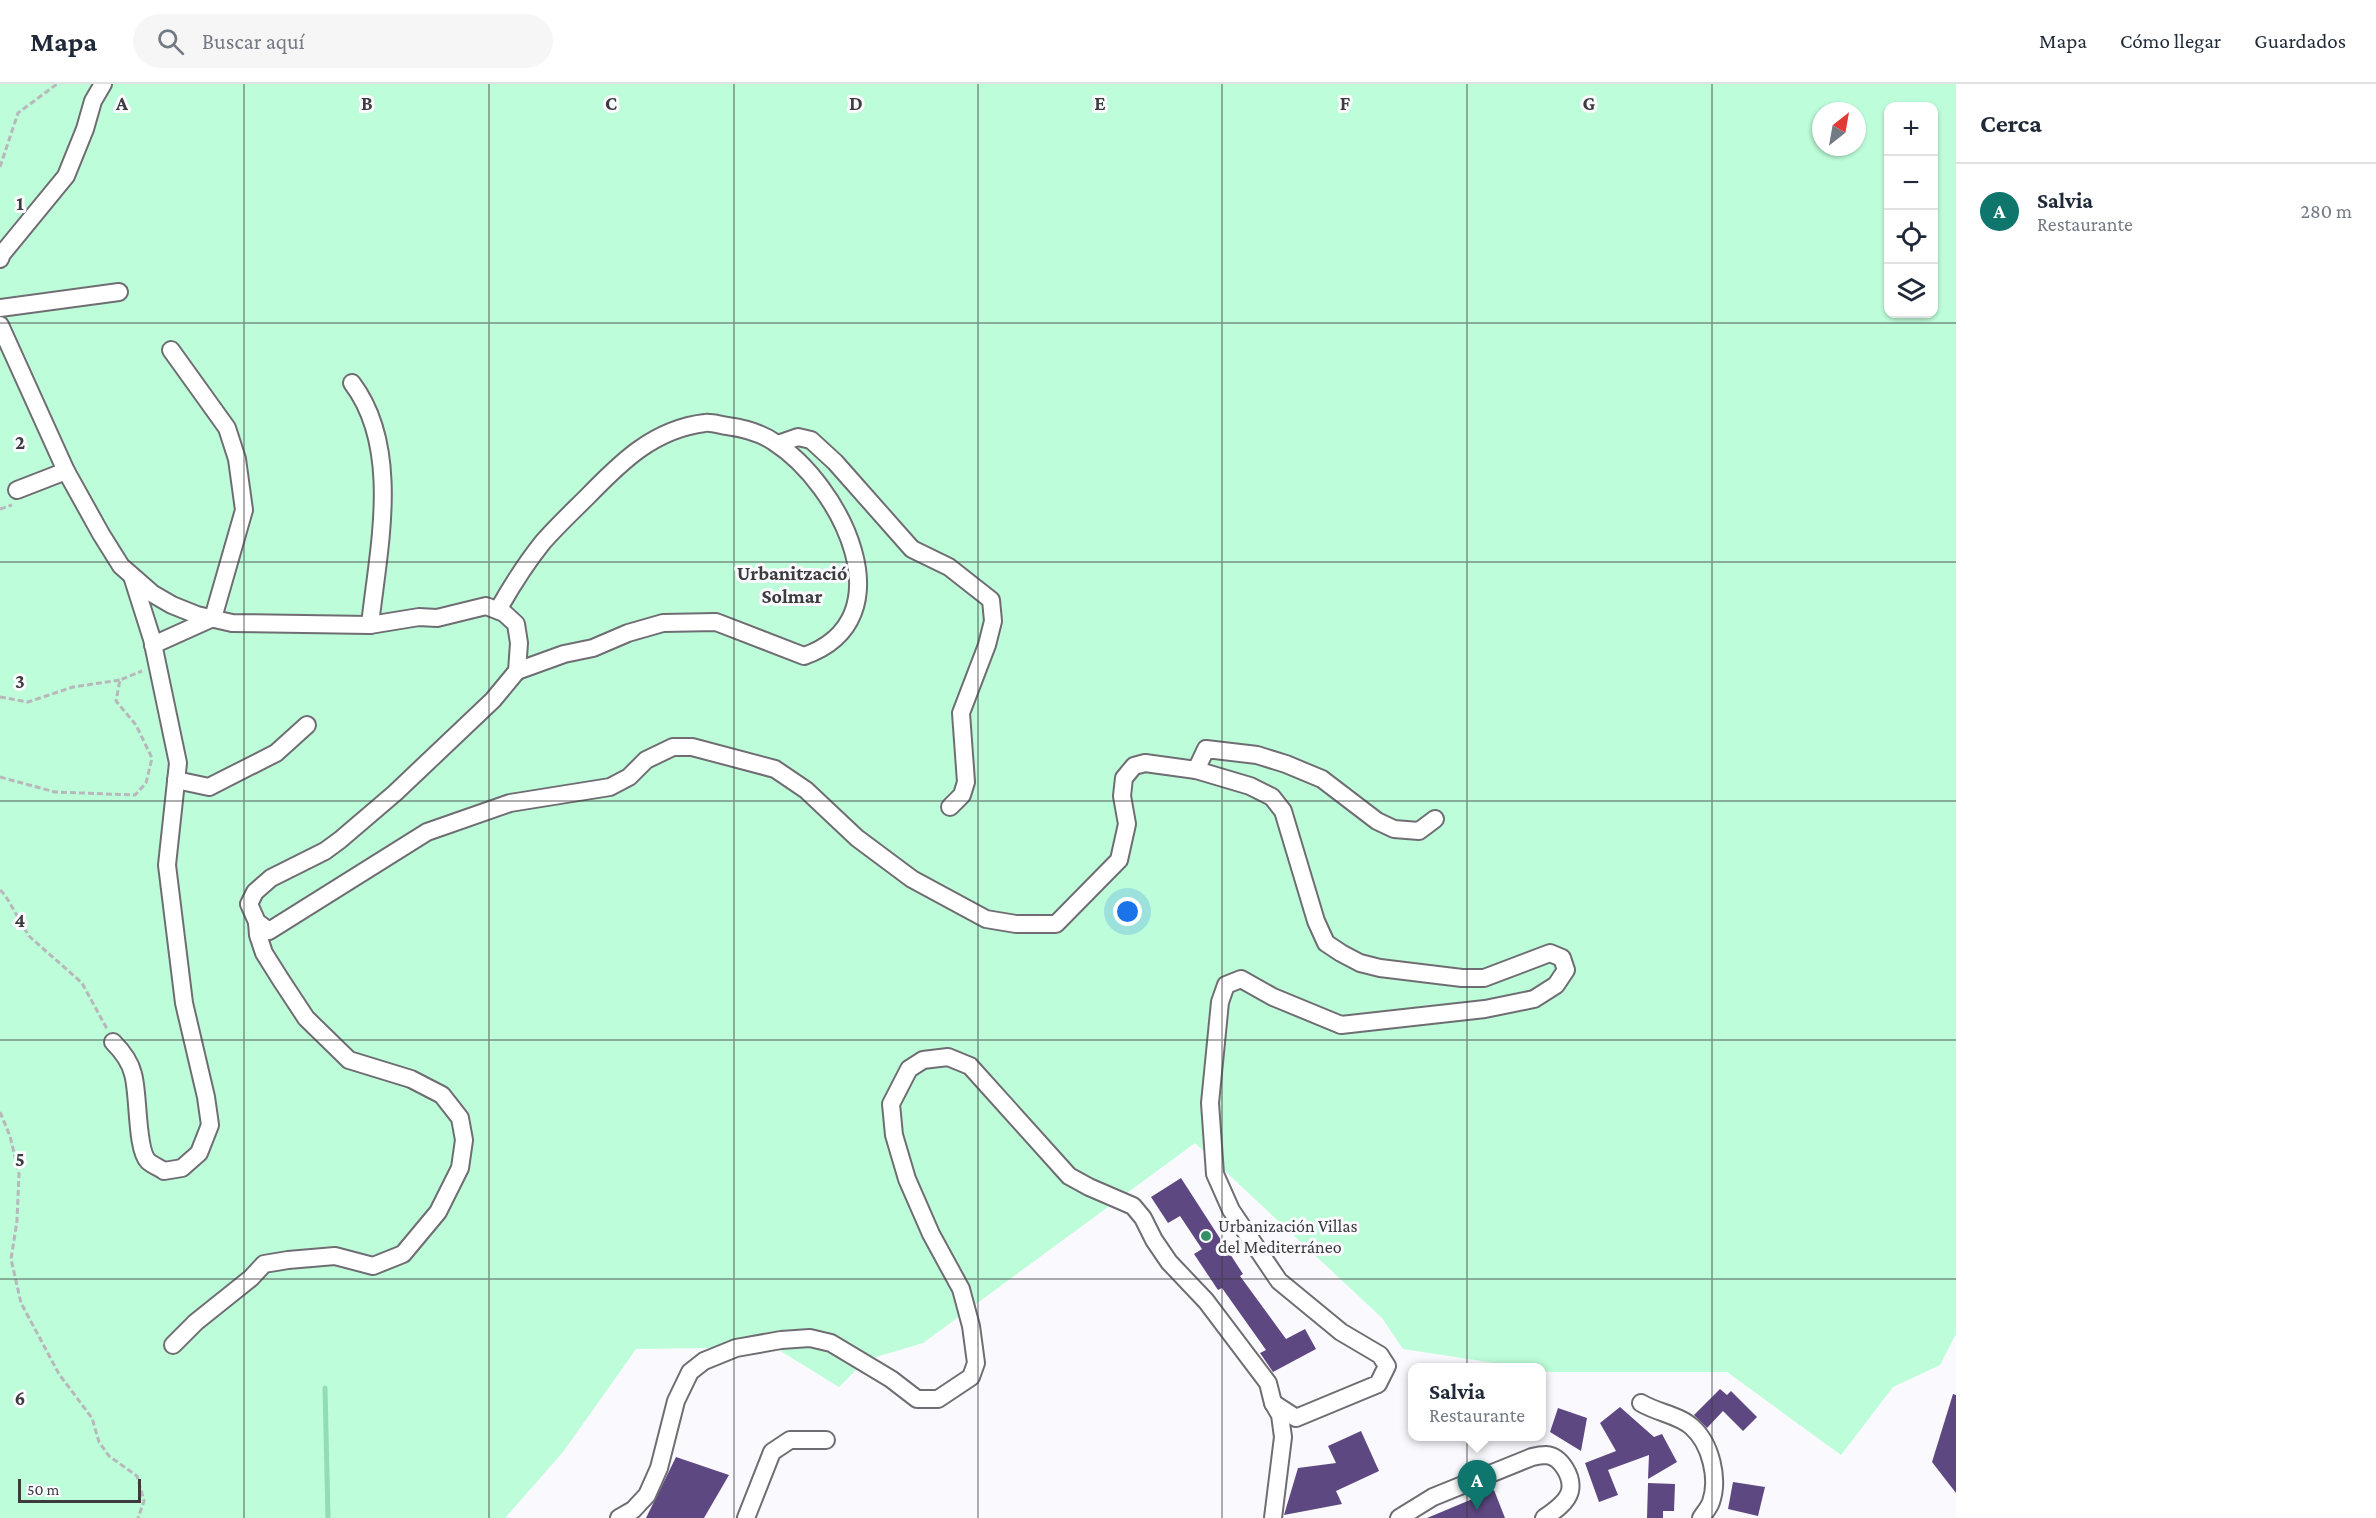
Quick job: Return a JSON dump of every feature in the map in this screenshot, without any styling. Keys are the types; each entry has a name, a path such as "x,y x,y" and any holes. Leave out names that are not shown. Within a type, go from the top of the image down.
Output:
{"street":[{"path":"0,258 66,176 85,129 93,101 103,84"},
{"path":"0,308 119,292"},
{"path":"0,325 66,471 121,566 153,594 197,615 232,622 370,625 419,618 437,618 486,606 504,613 516,624 519,643 517,671"},
{"path":"153,645 213,618 244,510 237,459 227,428 171,350"},
{"path":"352,383 364,399 379,448 384,500 370,625"},
{"path":"173,1345 196,1322 251,1278 264,1264 335,1256 373,1266 403,1254 438,1212 460,1168 464,1140 460,1119 442,1095 411,1079 349,1060 306,1018 264,953 258,935 257,922 249,904 255,892 271,878 325,852 340,840 395,793 485,708 517,671 564,654 593,648 628,633 663,623 716,622 804,656 823,650 841,633 851,615 859,585 855,552 845,528 811,473 778,444 739,428 706,422 662,435 626,458 543,542 498,610"},
{"path":"778,444 798,437 811,440 842,469 912,549 949,567 991,600 993,621 987,645 961,713 966,782 962,795 950,807"},
{"path":"17,490 66,471"},
{"path":"113,1042 125,1055 133,1073 140,1125 140,1145 147,1161 164,1171 182,1167 199,1153 210,1125 206,1097 184,1004 167,865 178,763 146,616 131,576"},
{"path":"176,780 209,787 276,753 307,725"},
{"path":"257,922 269,931 428,832 510,803 610,787 628,777 646,760 673,747 692,747 775,770 806,790 857,838 912,879 986,919 1016,924 1056,924 1119,860 1127,824 1122,796 1124,777 1134,766 1145,763 1196,770 1250,786 1272,797 1283,811 1316,921 1326,943 1341,953 1360,963 1380,968 1462,978 1484,978 1550,952 1562,958 1566,970 1557,985 1534,999 1485,1009 1341,1025 1273,997 1241,979 1226,985 1220,1002 1210,1103 1215,1174 1232,1210 1279,1281 1341,1332 1380,1355 1387,1366 1378,1384 1296,1418 1273,1403"},
{"path":"1196,770 1206,749 1257,756 1286,764 1322,779 1377,821 1394,829 1419,831 1435,819"},
{"path":"619,1518 633,1510 647,1495 659,1468 676,1401 690,1372 715,1356 736,1348 781,1340 810,1338 831,1343 891,1379 917,1399 938,1399 972,1377 976,1364 971,1326 961,1289 931,1234 907,1179 894,1135 891,1104 909,1069 923,1060 948,1057 970,1066 1070,1176 1133,1206 1143,1218 1169,1262 1206,1300 1268,1383 1273,1403 1280,1415 1283,1437 1274,1518"},
{"path":"1641,1403 1656,1412 1677,1417 1693,1428 1704,1445 1715,1482 1710,1504 1701,1518"},
{"path":"746,1518 772,1452 790,1440 826,1440"},
{"path":"1399,1518 1433,1497 1532,1456 1548,1455 1560,1462 1568,1475 1570,1492 1556,1511 1544,1518"}],"path":[{"path":"0,167 18,113 57,84"},
{"path":"0,698 28,702 73,687 120,680 158,665"},
{"path":"0,777 55,792 135,795 146,783 152,758 136,725 116,701 120,680"},
{"path":"0,890 29,936 82,983 113,1042"},
{"path":"0,1112 10,1136 19,1174 17,1221 11,1259 21,1303 58,1374 92,1418 99,1442 109,1456 137,1476 144,1501 138,1518"}],"green space":[{"path":"0,84 1956,84 1956,1334 1940,1365 1893,1387 1841,1455 1727,1372 1550,1372 1546,1372 1546,1363 1495,1363 1403,1349 1382,1318 1195,1143 923,1343 866,1360 839,1387 774,1347 636,1349 563,1452 505,1518 0,1518"}],"building":[{"path":"1181,1178 1243,1274 1240,1276 1286,1339 1305,1329 1316,1349 1273,1372 1260,1353 1266,1350 1222,1288 1218,1290 1194,1254 1202,1249 1180,1216 1168,1223 1151,1197"},
{"path":"1720,1389 1727,1395 1731,1391 1757,1417 1743,1431 1723,1411 1707,1428 1694,1415"},
{"path":"1953,1394 1956,1395 1956,1493 1932,1462"},
{"path":"1620,1407 1654,1437 1662,1434 1677,1462 1648,1479 1649,1455 1608,1470 1618,1495 1599,1502 1585,1463 1616,1451 1600,1423"},
{"path":"1558,1408 1587,1418 1581,1451 1550,1432"},
{"path":"1361,1431 1379,1471 1336,1491 1342,1504 1284,1515 1298,1468 1336,1463 1328,1446"},
{"path":"676,1457 729,1475 704,1518 646,1518"},
{"path":"1733,1482 1765,1487 1758,1516 1728,1509"},
{"path":"1648,1483 1675,1484 1674,1511 1663,1511 1663,1518 1647,1518"},
{"path":"1494,1490 1505,1518 1427,1518"}],"waterway":[{"path":"325,1388 328,1518"}],"place":[{"name":"Urbanización Villas del Mediterráneo","path":"1206,1236"},
{"name":"Salvia","path":"1477,1510"}],"district":[{"name":"Urbanització Solmar","path":"792,584"}]}
